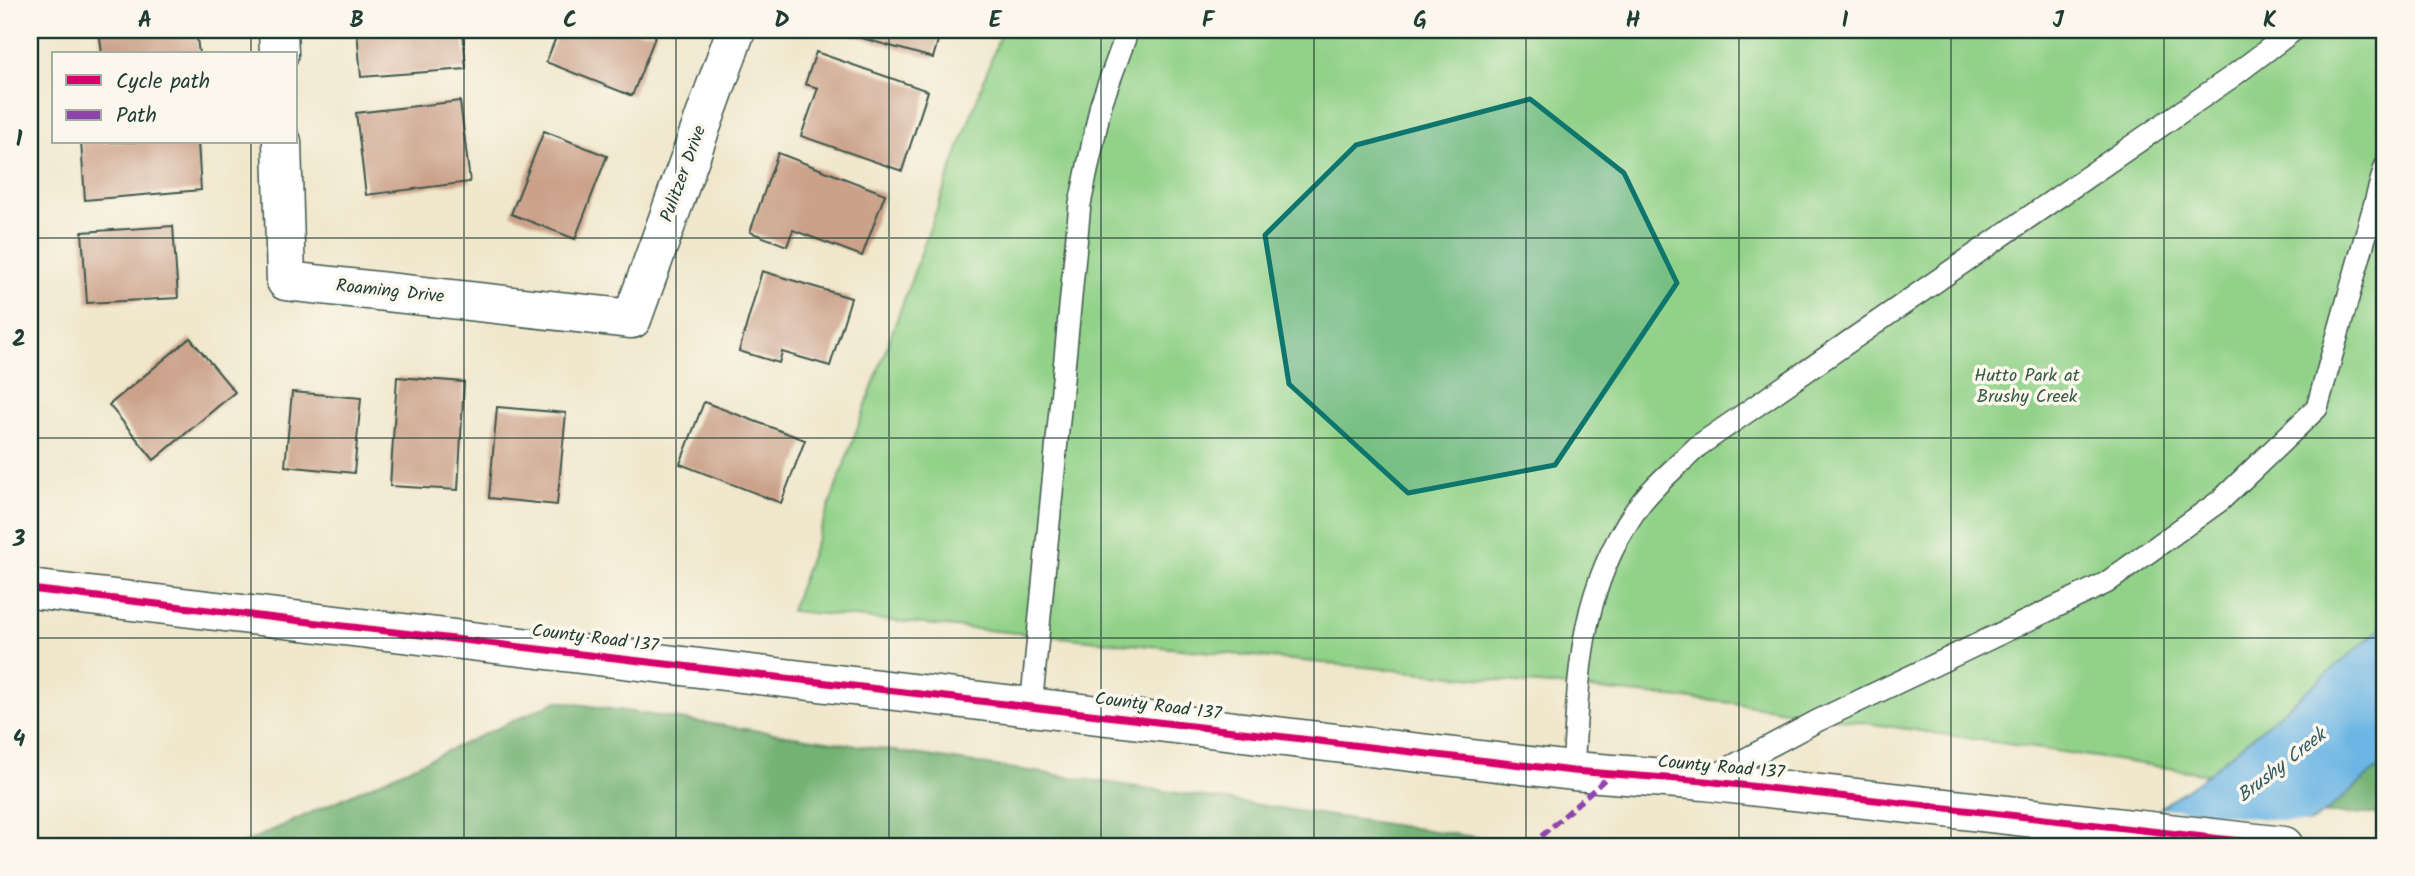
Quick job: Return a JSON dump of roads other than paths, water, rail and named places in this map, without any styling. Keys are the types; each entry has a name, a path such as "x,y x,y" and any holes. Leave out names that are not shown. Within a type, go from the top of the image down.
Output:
{"street":[{"path":"278,30 279,52"},
{"name":"Pulitzer Drive","path":"632,319 736,30"},
{"name":"Roaming Drive","path":"282,144 286,281 632,319"},
{"name":"County Road 137","path":"30,589 1573,771 1705,781 2284,846"}],"lane":[{"path":"1031,708 1080,204 1101,104 1128,30"},
{"path":"1573,771 1581,642 1600,576 1636,510 1698,446 2233,76 2294,30"},
{"path":"1705,781 1817,721 2106,583 2221,500 2317,408 2385,167"}],"water":[{"name":"Brushy Creek","path":"2385,625 2385,762 2323,814 2274,846 2106,846 2208,774"}],"park label":[{"name":"Hutto Park at Brushy Creek","path":"2027,386"}]}
